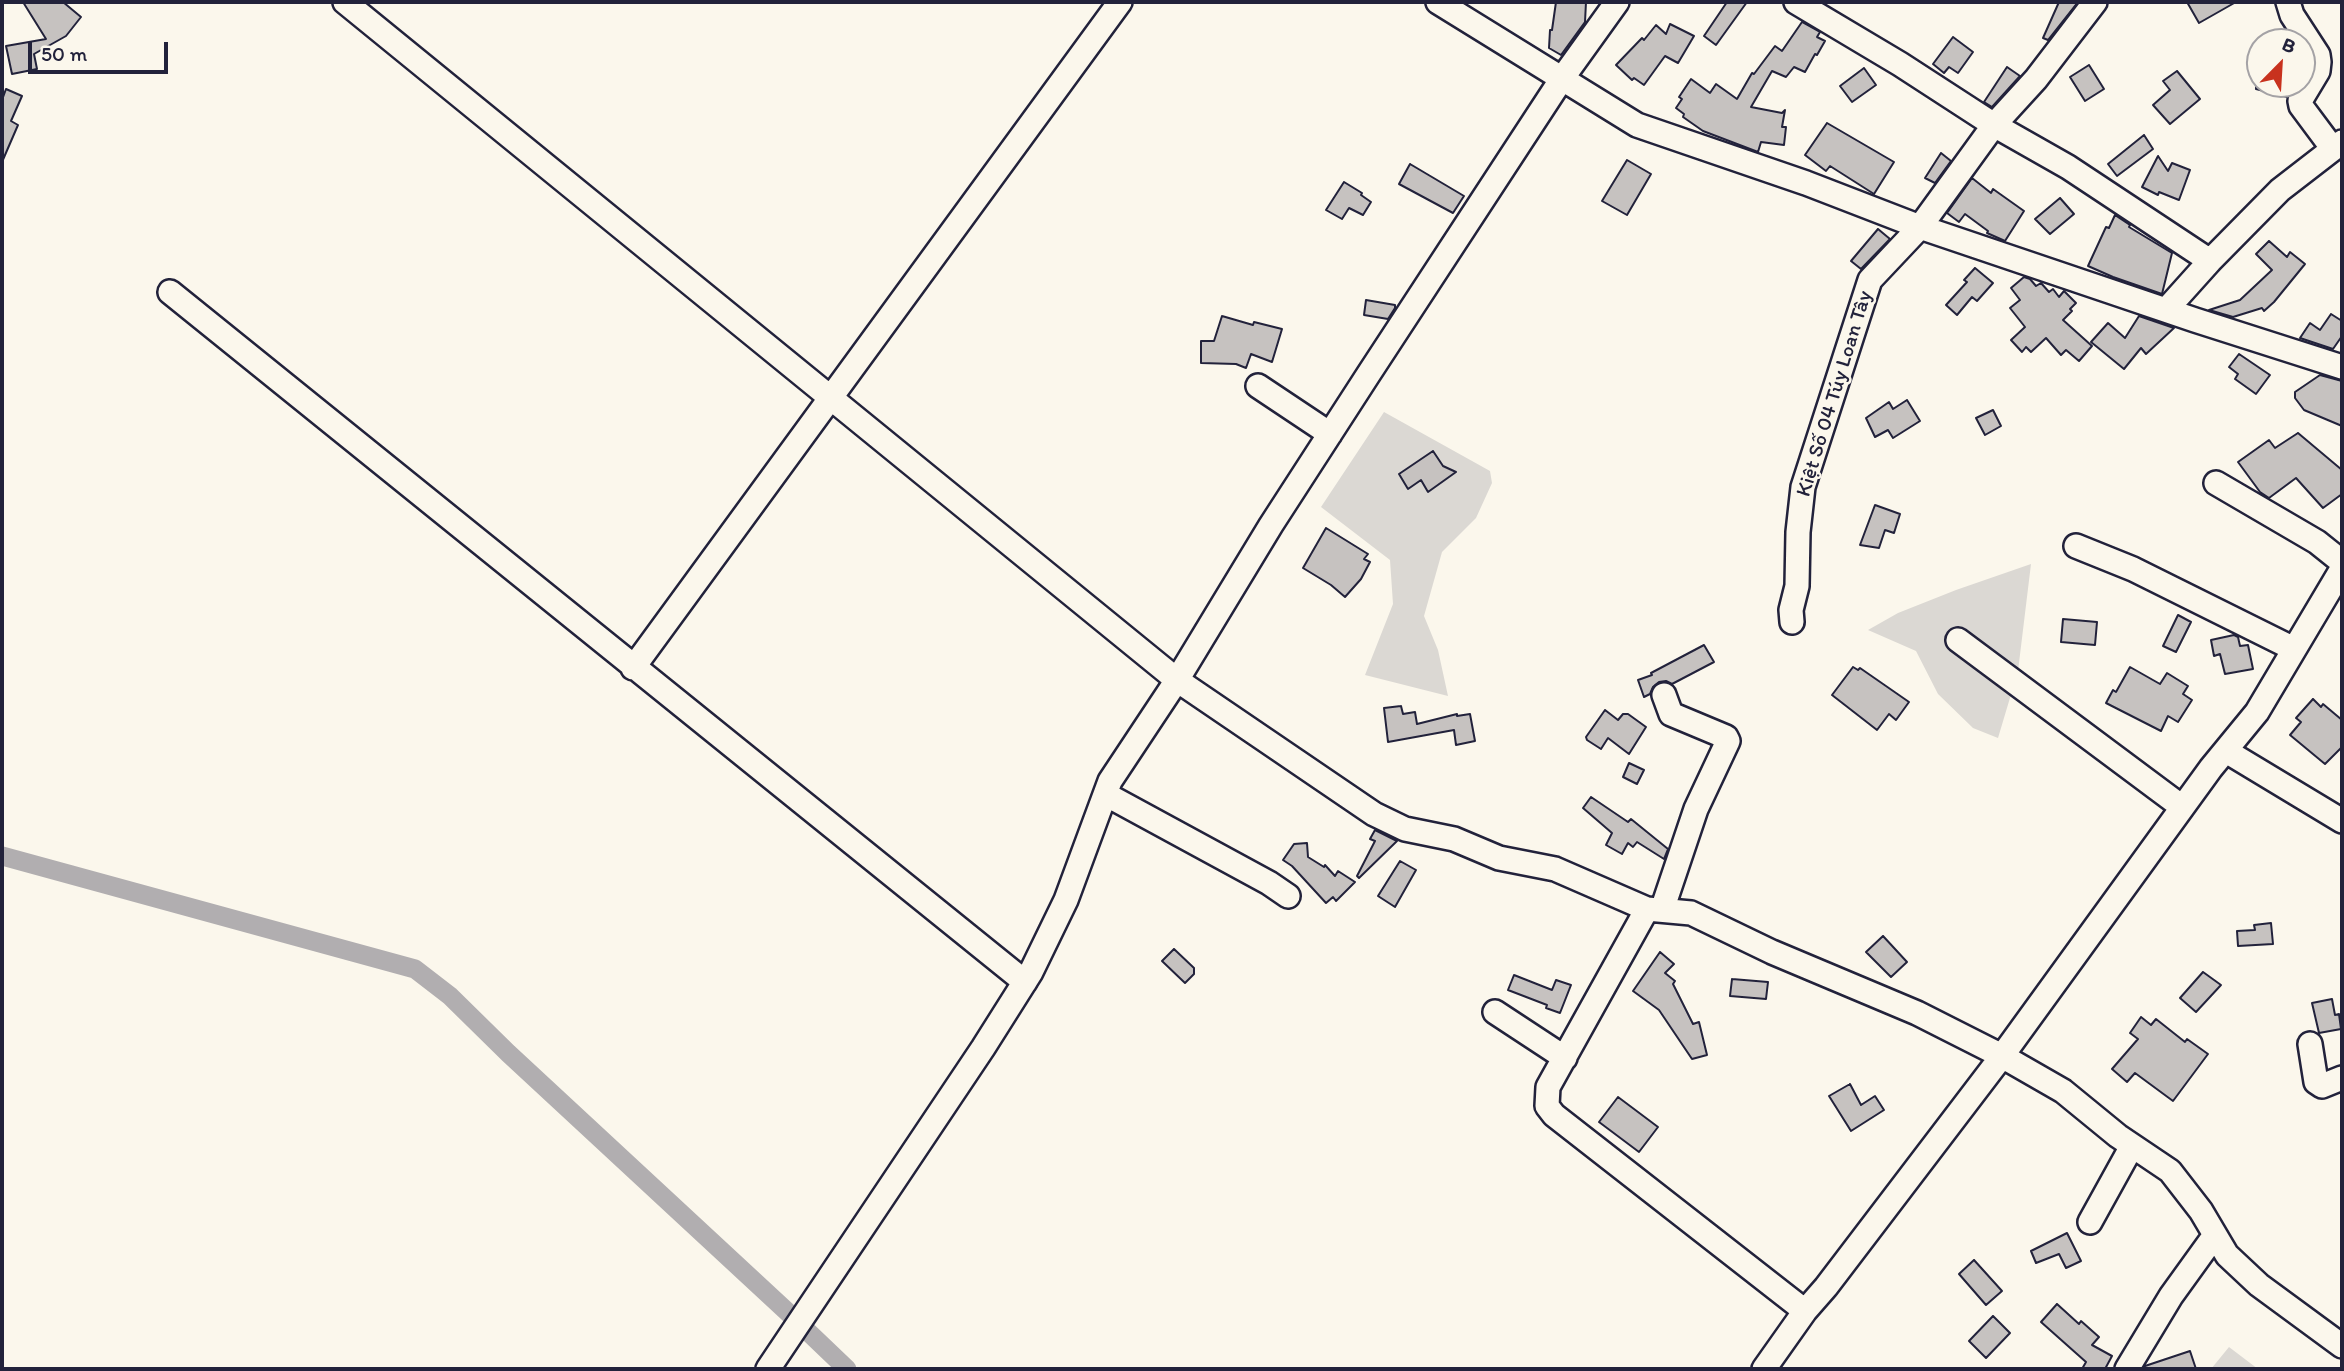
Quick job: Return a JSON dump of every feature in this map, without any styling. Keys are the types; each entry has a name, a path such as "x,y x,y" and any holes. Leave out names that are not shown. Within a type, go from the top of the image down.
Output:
{"street":[{"path":"345,2 1177,680 1374,814 1405,829 1454,839 1499,858 1555,869 1654,910 1691,913 1772,952 1917,1013 2002,1056 2063,1091 2132,1146 2170,1171 2201,1211 2227,1255 2259,1285 2342,1346"},
{"path":"634,668 1120,2"},
{"path":"1438,2 1637,125 1805,183 1920,227 2342,367"},
{"path":"768,1369 1025,982 1066,900 1110,781 1177,680 1330,434 1561,80 1617,2"},
{"path":"1796,2 1900,64 1994,125 2068,167 2210,261"},
{"path":"2166,310 2280,190 2338,146 2301,106 2300,101 2318,71 2319,62 2318,55 2292,15 2288,2"},
{"name":"Kiệt Số 04 Túy Loan Tây","path":"1792,622 1803,487 1870,280 1920,227 1994,125 2036,79 2086,5"},
{"path":"170,292 1025,982"},
{"path":"1258,386 1330,434"},
{"path":"2216,483 2317,542 2342,562"},
{"path":"2076,546 2133,569 2294,649"},
{"path":"1764,1369 1805,1311 2002,1056 2182,807 2257,712 2342,569"},
{"path":"1958,640 2182,807"},
{"path":"1664,695 1671,714 1726,737 1728,741 1696,808 1654,910 1548,1087 1547,1105 1554,1115 1805,1311"},
{"path":"2226,751 2342,821"},
{"path":"1107,795 1210,850 1288,896"},
{"path":"1495,1012 1565,1058"},
{"path":"2310,1044 2316,1082 2322,1086 2342,1078"},
{"path":"2090,1222 2132,1146"},
{"path":"2127,1369 2171,1296 2215,1235"}],"shaded area":[{"path":"1384,412 1490,471 1492,483 1476,518 1442,552 1424,616 1438,650 1448,696 1365,675 1393,604 1390,560 1321,507"},
{"path":"2031,564 2018,671 1998,738 1973,728 1938,694 1916,651 1868,630 1898,613"},
{"path":"2229,1347 2258,1369 2211,1369"}],"building":[{"path":"23,2 63,2 81,17 66,36 34,54 37,69 12,74 6,46 46,39"},
{"path":"1556,2 1586,2 1585,22 1561,55 1549,48"},
{"path":"1727,2 1747,2 1716,45 1704,36"},
{"path":"2059,2 2078,2 2048,40 2043,38"},
{"path":"2187,2 2236,2 2199,23"},
{"path":"1802,22 1820,32 1817,37 1825,41 1817,55 1815,54 1805,72 1794,67 1786,77 1772,71 1751,107 1782,113 1785,110 1782,127 1786,127 1784,145 1761,142 1758,152 1703,131 1683,117 1684,114 1676,108 1682,99 1679,97 1691,79 1710,93 1716,84 1737,99 1752,73 1754,74 1775,46 1782,51"},
{"path":"1670,24 1694,36 1678,63 1665,56 1644,85 1634,78 1632,80 1616,65 1642,38 1644,40 1656,25 1666,34"},
{"path":"1953,37 1973,52 1958,73 1949,67 1944,73 1933,64"},
{"path":"2089,65 2104,89 2085,101 2070,77"},
{"path":"2007,67 2020,76 1992,107 1984,102"},
{"path":"1864,68 1876,85 1852,102 1840,86"},
{"path":"2177,71 2200,99 2170,124 2153,105 2170,90 2163,81"},
{"path":"6,89 22,96 11,121 18,125 2,162 2,100"},
{"path":"1827,123 1894,162 1874,194 1830,166 1826,171 1805,155"},
{"path":"2144,135 2153,149 2117,176 2108,164"},
{"path":"1941,153 1951,161 1935,183 1925,178"},
{"path":"2158,156 2168,171 2172,163 2190,170 2179,200 2159,192 2158,195 2142,187"},
{"path":"1627,160 1651,174 1627,215 1602,201"},
{"path":"1410,164 1464,196 1453,213 1399,184"},
{"path":"1972,178 1991,193 1993,189 2024,211 2005,241 1987,233 1988,231 1965,214 1959,222 1947,213"},
{"path":"1344,182 1371,202 1363,215 1349,208 1342,219 1326,210"},
{"path":"2060,198 2074,214 2050,234 2035,219"},
{"path":"2115,215 2130,225 2129,227 2172,253 2162,294 2088,266 2106,227 2109,228"},
{"path":"1878,229 1890,239 1861,269 1851,261"},
{"path":"2269,241 2287,257 2290,252 2305,264 2274,302 2264,311 2262,308 2233,317 2209,310 2240,300 2272,270 2256,254"},
{"path":"1975,268 1993,283 1977,301 1972,297 1957,315 1946,305 1967,282 1964,280"},
{"path":"2024,277 2036,286 2041,283 2049,292 2053,289 2059,297 2064,291 2076,303 2063,320 2092,346 2079,361 2066,350 2061,355 2046,338 2031,352 2026,347 2022,352 2011,340 2025,327 2010,308 2020,300 2011,288"},
{"path":"1366,300 1395,305 1395,308 1388,319 1364,315"},
{"path":"2331,314 2342,321 2342,336 2333,349 2300,338 2310,323 2320,330"},
{"path":"1222,316 1253,325 1254,322 1282,329 1272,362 1251,354 1246,368 1236,364 1201,363 1201,341 1214,341"},
{"path":"2139,316 2174,328 2146,354 2141,348 2124,369 2091,342 2108,323 2125,338"},
{"path":"2239,354 2270,375 2256,394 2235,379 2238,374 2229,367"},
{"path":"2320,375 2342,381 2342,426 2304,410 2295,398 2295,392"},
{"path":"1907,400 1920,421 1893,438 1888,430 1875,437 1866,418 1889,402 1893,409"},
{"path":"1993,410 2001,426 1985,435 1976,418"},
{"path":"2298,433 2342,470 2342,494 2323,508 2296,478 2269,498 2260,492 2238,462 2269,440 2275,448"},
{"path":"1433,451 1443,466 1456,472 1428,492 1421,480 1408,489 1399,474"},
{"path":"1875,505 1900,514 1894,533 1885,530 1879,548 1860,545"},
{"path":"1326,528 1368,554 1364,559 1370,562 1361,579 1345,597 1303,568"},
{"path":"2178,615 2191,622 2176,652 2163,646"},
{"path":"2063,619 2097,622 2095,645 2061,642"},
{"path":"2234,635 2238,637 2240,646 2248,645 2253,669 2225,674 2220,654 2214,656 2211,640"},
{"path":"1704,645 1714,662 1672,684 1659,682 1650,694 1644,697 1638,680 1652,675 1651,673"},
{"path":"1853,667 1858,670 1860,668 1909,702 1896,720 1889,714 1877,730 1832,695"},
{"path":"2130,667 2160,684 2167,673 2188,686 2183,694 2192,700 2178,722 2168,716 2161,731 2106,703 2113,690 2116,692"},
{"path":"2313,699 2342,720 2342,747 2325,764 2290,735 2301,722 2296,718"},
{"path":"1401,706 1403,714 1415,712 1417,724 1457,714 1470,714 1475,741 1456,745 1454,730 1388,742 1384,708"},
{"path":"1605,710 1618,720 1623,714 1628,714 1646,727 1629,754 1608,738 1601,749 1587,740 1586,737"},
{"path":"1629,763 1644,770 1637,784 1623,777"},
{"path":"1591,797 1628,822 1631,819 1668,849 1664,859 1637,842 1633,847 1628,843 1622,854 1606,845 1612,833 1583,808"},
{"path":"1375,830 1397,841 1359,878 1357,876 1375,841 1370,839"},
{"path":"1307,843 1308,857 1324,867 1325,865 1335,876 1338,871 1355,882 1336,901 1333,897 1326,903 1292,866 1283,860 1294,844"},
{"path":"1400,861 1416,870 1395,907 1378,896"},
{"path":"2271,923 2273,944 2238,946 2237,931 2255,930 2254,925"},
{"path":"1883,936 1907,962 1891,977 1866,952"},
{"path":"1174,949 1194,968 1194,974 1185,983 1162,961"},
{"path":"1660,952 1674,964 1665,973 1675,981 1673,984 1693,1024 1699,1022 1707,1055 1692,1059 1659,1010 1633,991"},
{"path":"2203,972 2221,985 2196,1012 2180,998"},
{"path":"1514,975 1552,990 1556,980 1571,985 1560,1013 1508,990"},
{"path":"1732,979 1768,982 1766,999 1730,996"},
{"path":"2332,999 2335,1015 2339,1014 2341,1029 2319,1033 2312,1003"},
{"path":"2141,1017 2151,1025 2156,1019 2185,1042 2187,1039 2208,1054 2173,1101 2135,1073 2127,1082 2112,1069 2138,1039 2130,1033"},
{"path":"1850,1084 1861,1105 1875,1096 1884,1110 1851,1131 1829,1096"},
{"path":"1618,1097 1658,1127 1639,1152 1599,1122"},
{"path":"2067,1233 2081,1261 2066,1268 2059,1254 2036,1263 2031,1251"},
{"path":"1974,1260 2002,1291 1986,1305 1959,1274"},
{"path":"2057,1304 2079,1324 2081,1321 2099,1337 2092,1345 2112,1356 2105,1369 2082,1369 2086,1362 2041,1322"},
{"path":"1993,1316 2010,1333 1986,1358 1969,1341"},
{"path":"2190,1351 2196,1369 2145,1369 2145,1366"}],"waterway":[{"path":"2,856 415,969 450,996 795,1319"},
{"path":"803,1327 847,1369"}]}
